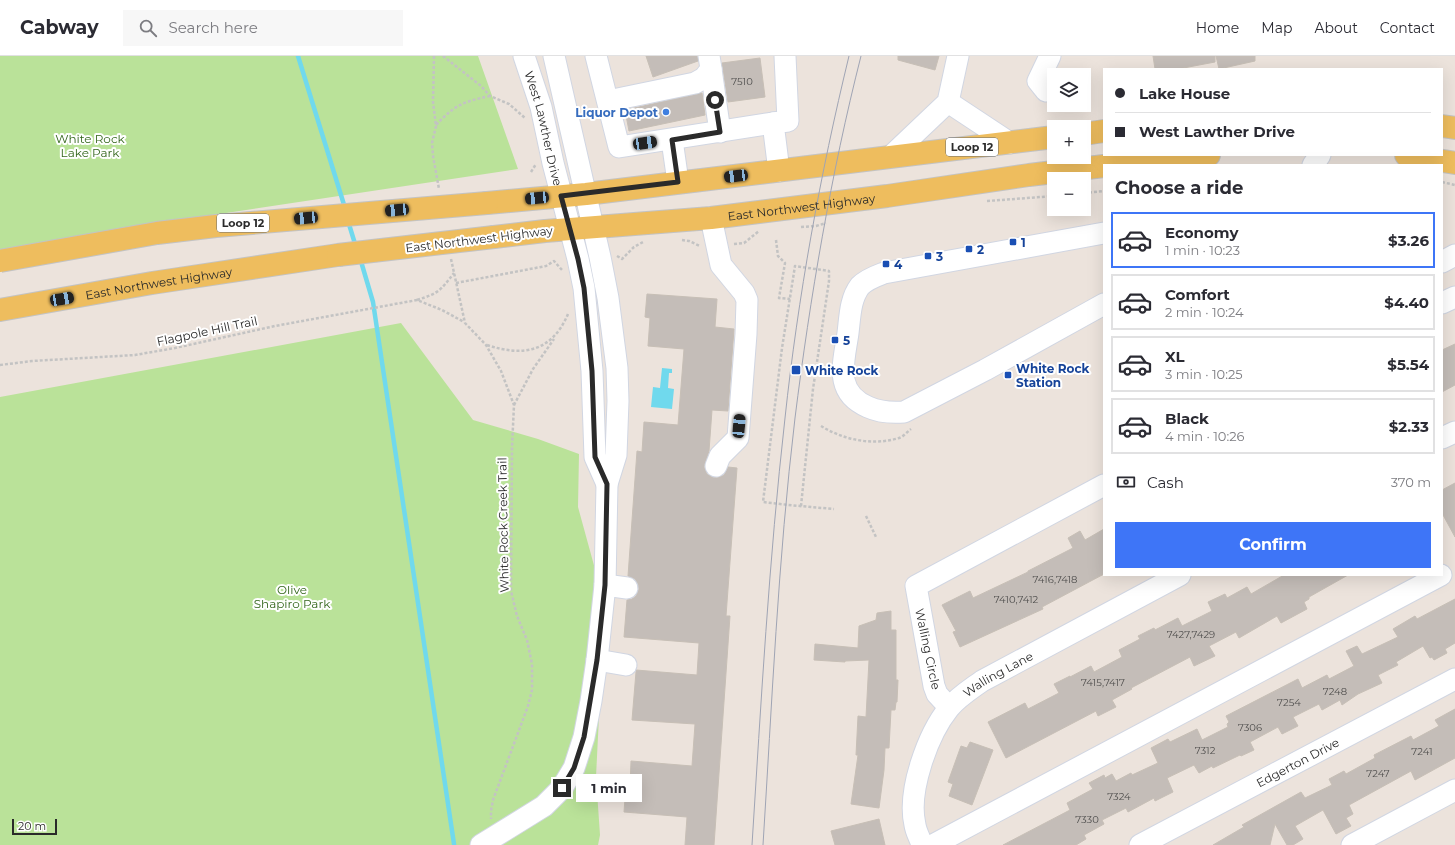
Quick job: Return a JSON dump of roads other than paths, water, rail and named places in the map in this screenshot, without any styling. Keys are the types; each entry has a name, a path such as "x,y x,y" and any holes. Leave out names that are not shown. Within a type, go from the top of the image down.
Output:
{"main road":[{"path":"1443,126 1455,128"},
{"path":"1443,132 1455,131"},
{"name":"Loop 12","path":"0,261 149,234 216,226 586,194 1047,138"},
{"path":"1123,164 1199,156"},
{"path":"1412,156 1455,163"},
{"name":"East Northwest Highway","path":"0,310 152,283 338,255 569,229 711,218 887,196 1029,175 1103,166"}],"street":[{"name":"West Lawther Drive","path":"524,56 541,107 584,288 593,402 595,457 607,484"},
{"name":"West Lawther Drive","path":"481,845 544,806 562,788 574,768 584,737 597,660 605,585 607,484 616,455 618,401 616,368 608,298 594,228 554,56"},
{"path":"596,56 619,147 788,121 785,56"},
{"path":"890,158 948,102 958,56"},
{"path":"1046,91 1038,81 1050,56"},
{"path":"608,101 695,83 704,78 710,63"},
{"path":"710,63 720,132"},
{"path":"948,102 1010,143"},
{"path":"773,123 779,170"},
{"path":"672,140 678,182"},
{"path":"711,218 721,265 744,293 747,300 746,334 738,438 720,456 716,466"},
{"path":"1103,233 884,273 867,280 856,292 852,300 843,374 846,390 861,404 875,410 896,413 904,412 985,370 1103,305"},
{"path":"1443,261 1455,255"},
{"path":"1443,303 1455,296"},
{"path":"593,402 618,401"},
{"path":"1443,438 1455,432"},
{"name":"Walling Circle","path":"949,707 937,694 934,686 916,586 1103,486"},
{"path":"1443,574 1455,568"},
{"name":"Walling Lane","path":"922,845 915,825 913,804 917,781 921,762 929,742 938,723 949,707 982,681 1178,576"},
{"path":"933,845 1440,576"},
{"path":"605,585 628,588"},
{"path":"597,660 626,666"},
{"name":"Edgerton Drive","path":"1140,845 1455,679"},
{"path":"1352,845 1455,790"}],"water":[{"path":"662,368 672,369 672,373 669,373 668,388 674,389 672,409 651,407 653,387 660,388"}],"waterway":[{"path":"298,56 345,208"},
{"path":"348,221 356,247"},
{"path":"360,258 373,302 454,844"}],"tram line":[{"path":"752,845 770,578 779,471 790,373 803,282 819,191 849,56"},
{"path":"763,845 780,578 795,418 807,327 822,236 840,145 861,56"}],"place":[{"name":"Liquor Depot","path":"666,112"},
{"name":"1","path":"1013,242"},
{"name":"2","path":"969,249"},
{"name":"3","path":"928,256"},
{"name":"4","path":"886,264"},
{"name":"5","path":"835,340"},
{"name":"White Rock","path":"796,370"},
{"name":"White Rock Station","path":"1008,375"}],"park label":[{"name":"White Rock Lake Park","path":"90,145"},
{"name":"Olive Shapiro Park","path":"292,596"}]}
